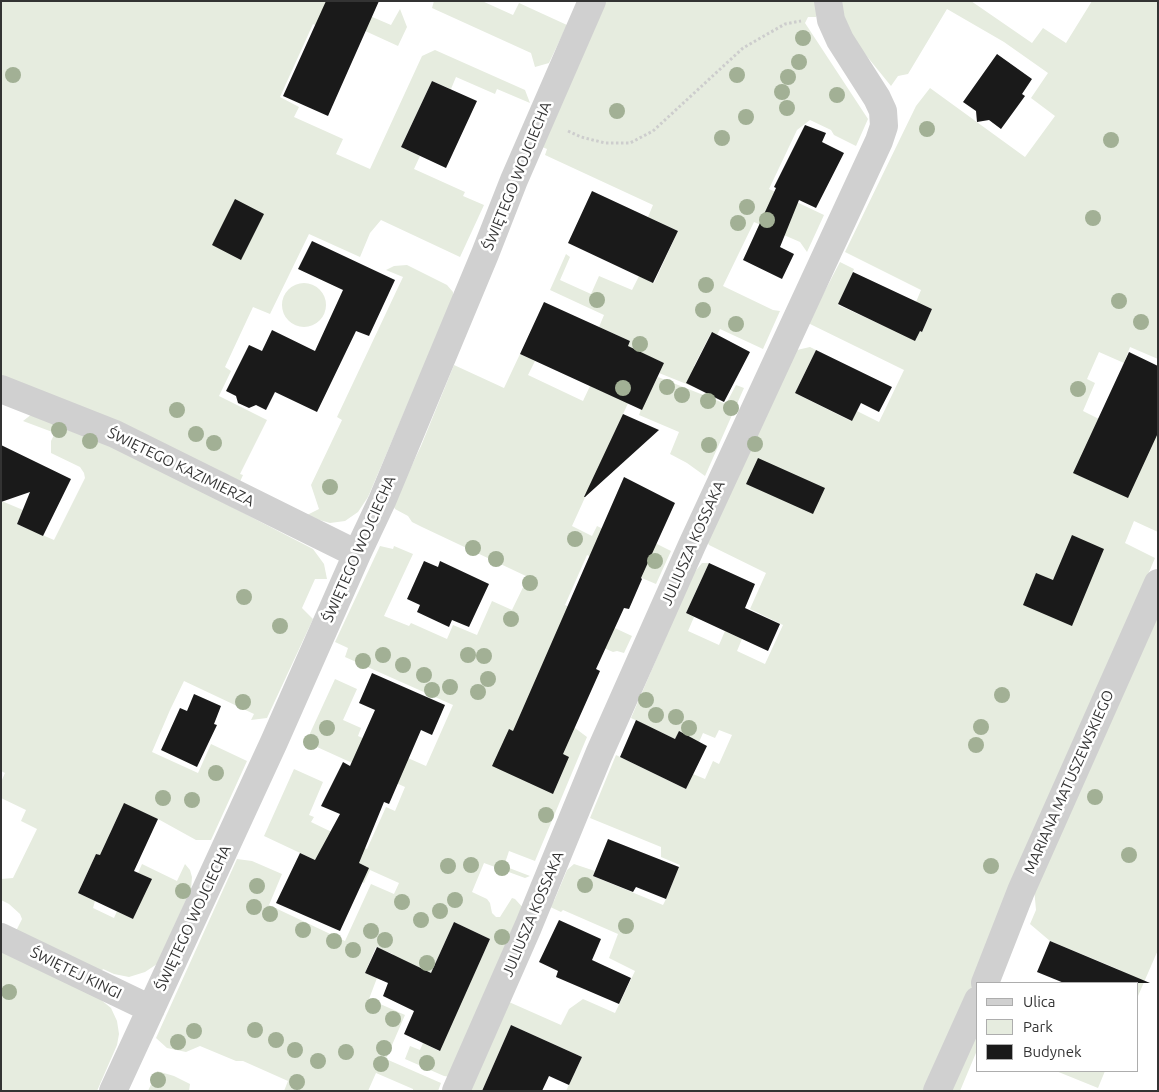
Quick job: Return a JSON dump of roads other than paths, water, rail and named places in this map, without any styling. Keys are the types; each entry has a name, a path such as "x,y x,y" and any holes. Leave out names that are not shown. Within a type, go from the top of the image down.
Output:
{"street":[{"name":"ŚWIĘTEGO WOJCIECHA","path":"113,1091 274,742 356,554 382,502 540,118 592,1"},
{"name":"JULIUSZA KOSSAKA","path":"456,1091 528,927 599,754 696,537 879,142 884,126 883,111 877,98 840,40 829,11"},
{"name":"ŚWIĘTEGO KAZIMIERZA","path":"1,389 114,434 356,554"},
{"name":"MARIANA MATUSZEWSKIEGO","path":"985,982 1021,891 1158,583"},
{"name":"ŚWIĘTEJ KINGI","path":"1,937 151,1009"},
{"path":"937,1091 976,1004"}]}
